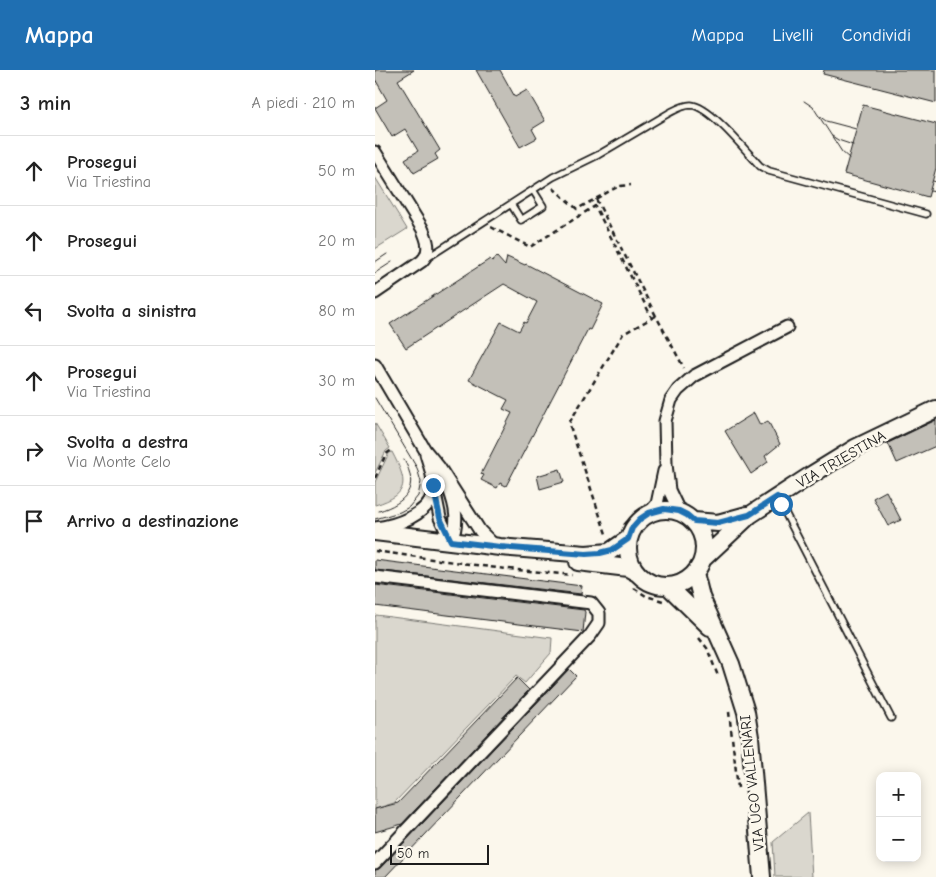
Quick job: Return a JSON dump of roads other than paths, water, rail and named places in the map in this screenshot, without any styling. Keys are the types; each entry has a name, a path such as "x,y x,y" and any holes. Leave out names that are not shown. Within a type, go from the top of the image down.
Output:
{"street":[{"path":"375,152 425,235 428,249 422,261 375,293"},
{"path":"679,511 669,490 666,464 665,421 667,408 678,390 694,376 787,328"},
{"path":"375,365 425,450 442,471 481,531 500,546 523,557 628,568 634,579"},
{"name":"VIA TRIESTINA","path":"699,566 749,515 855,448 936,409"},
{"path":"425,450 440,518 451,541"},
{"path":"375,532 593,554 609,552 640,519 645,510 657,504 666,464"},
{"path":"442,471 457,519 451,541"},
{"path":"375,528 400,523 417,513 430,500 433,485"},
{"path":"634,579 656,585 666,594 678,584 687,580 699,566 705,549 700,529 687,515 679,511 664,509 645,510"},
{"name":"VIA TRIESTINA","path":"694,521 718,523 749,515"},
{"path":"626,533 627,551 634,579"},
{"name":"VIA UGO VALLENARI","path":"699,566 701,597 731,664 746,712 750,737 762,877"},
{"path":"375,577 591,603 599,612 599,623 590,636 375,863"},
{"name":"VIA UGO VALLENARI","path":"666,594 685,601 716,634"}],"lane":[{"path":"422,261 546,182 622,142 681,107 691,105 701,108 715,118 759,166 769,171 927,214"},
{"path":"511,204 521,220 536,211 543,206 533,190"},
{"path":"777,497 891,718"}],"tram line":[{"path":"804,101 813,107 842,152 849,158"},
{"path":"819,116 826,121 856,129"},
{"path":"832,136 853,145"},
{"path":"930,191 936,192"},
{"path":"375,262 387,254"},
{"path":"375,273 392,262"},
{"path":"375,398 417,468 421,482 418,496 409,507 400,512 375,519"},
{"path":"379,511 397,503 408,493 411,478 404,460"}]}
